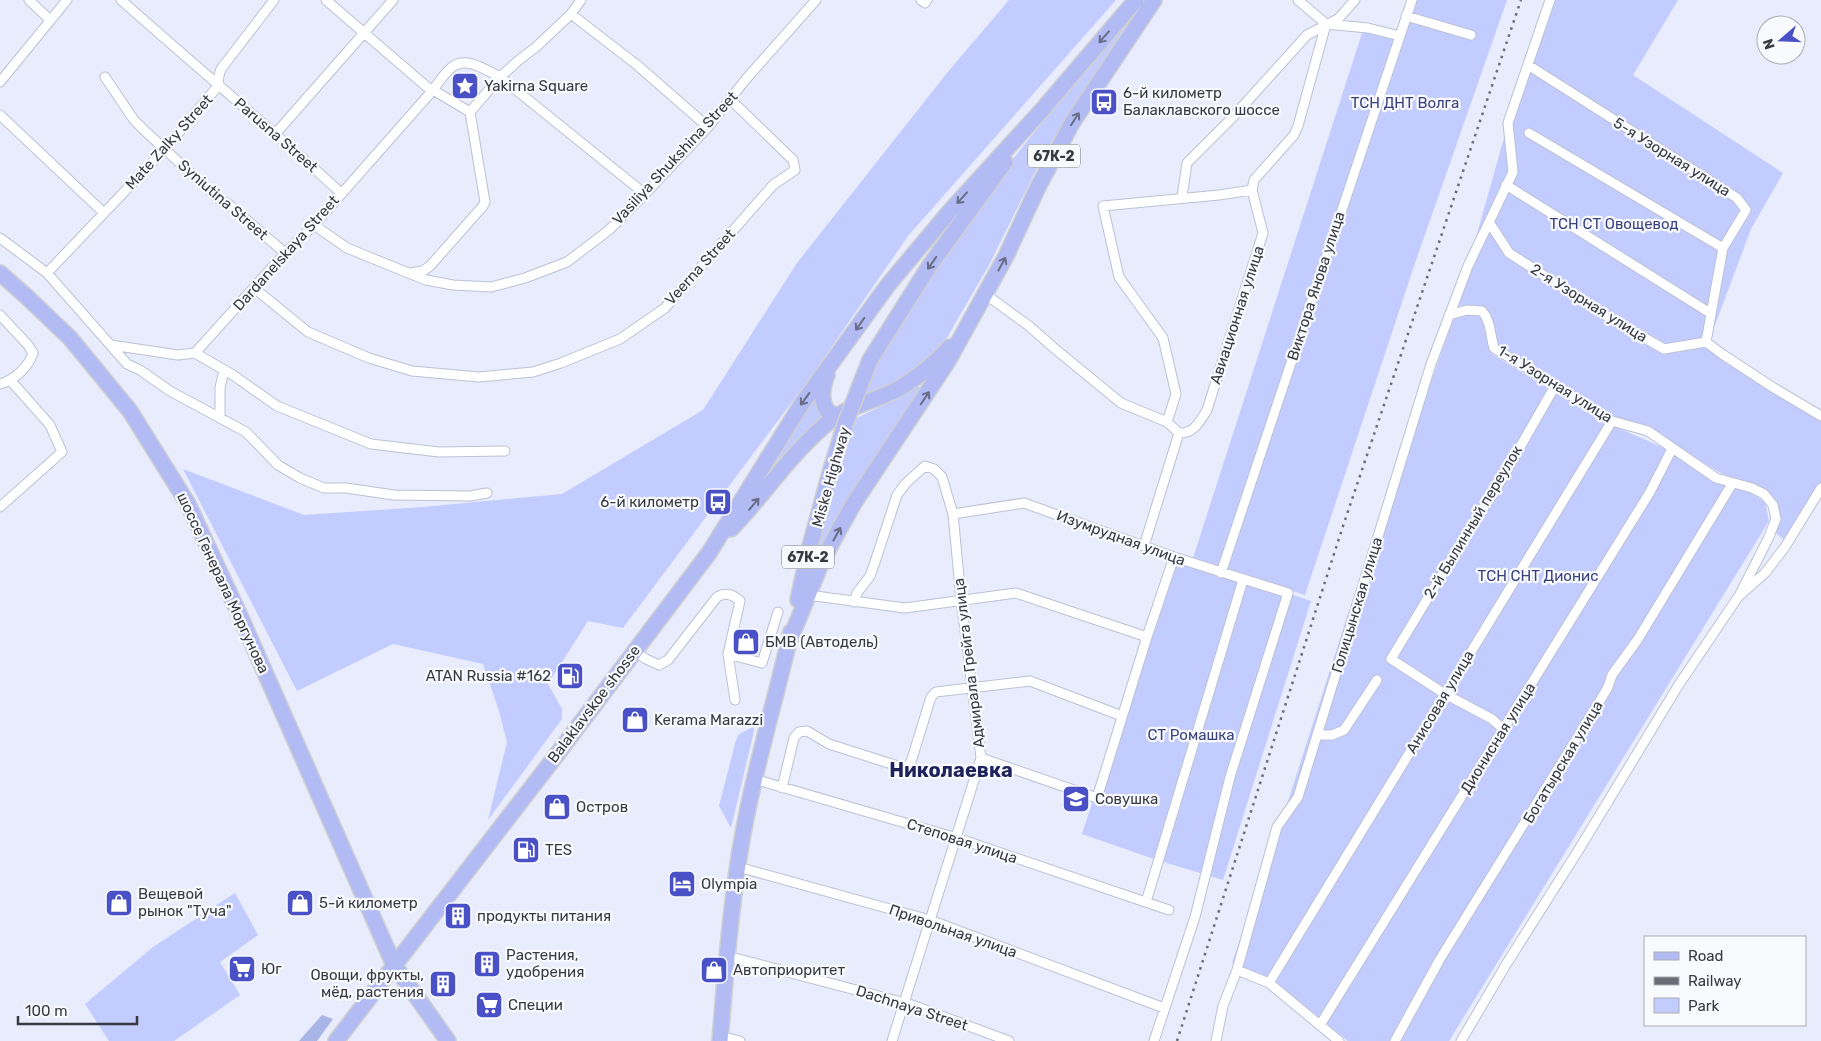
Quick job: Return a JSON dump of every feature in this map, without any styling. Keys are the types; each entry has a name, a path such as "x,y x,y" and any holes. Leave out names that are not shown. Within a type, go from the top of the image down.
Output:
{"main road":[{"name":"67К-2","path":"1042,110 1136,0"},
{"name":"67К-2","path":"789,642 822,561 850,510 934,385 1006,256 1038,187 1072,123 1154,0"},
{"name":"Miske Highway","path":"720,1038 727,956 738,867 754,778 789,642 810,546 845,424 870,360 930,265 1042,110"},
{"path":"709,552 801,405 870,310 913,255 1042,110"},
{"name":"шоссе Генерала Моргунова","path":"0,274 70,338 130,411 188,504 334,826 394,965 448,1041"},
{"path":"709,552 743,517 790,461 836,416 893,392 910,382 932,365 970,322"},
{"path":"834,360 822,390 824,405 828,412 836,416"},
{"name":"Balaklavskoe shosse","path":"336,1041 478,858 709,552"}],"street":[{"path":"29,0 50,20"},
{"path":"0,82 67,0"},
{"name":"Parusna Street","path":"121,0 218,86 276,133 341,193"},
{"name":"Mate Zalky Street","path":"47,273 164,149 218,86 221,69 274,0"},
{"path":"326,0 433,90 470,112 485,202 430,266 422,271 410,273"},
{"path":"276,133 393,0"},
{"path":"470,112 500,77 536,47 571,14 582,0"},
{"name":"Vasiliya Shukshina Street","path":"314,225 347,248 426,280 453,285 491,287 525,278 567,262 609,230 645,194 708,127 816,0"},
{"path":"921,0 925,3 928,0"},
{"path":"1298,0 1326,24 1368,28 1400,36"},
{"path":"1182,197 1187,163 1232,118 1306,35 1338,19 1355,0"},
{"name":"Виктора Янова улица","path":"1221,573 1412,0"},
{"path":"1528,64 1550,0"},
{"path":"571,14 636,65 708,127"},
{"path":"1406,16 1471,35"},
{"path":"1167,422 1176,394 1162,338 1119,277 1103,206 1252,190 1254,180 1294,135 1326,24"},
{"path":"433,90 451,67 456,64 475,64 500,77 645,194"},
{"name":"Голицынская улица","path":"1216,1041 1223,1006 1237,970 1277,827 1298,797 1431,364 1468,266 1513,172 1508,123 1528,64"},
{"name":"5-я Узорная улица","path":"1528,64 1737,198 1746,210 1723,248 1706,342"},
{"name":"Syniutina Street","path":"105,77 134,120 222,202 227,203 285,253"},
{"name":"Dardanelskaya Street","path":"195,353 285,253 314,225 433,90"},
{"name":"Veerna Street","path":"254,288 308,332 369,358 412,371 479,377 533,372 561,363 620,339 665,308 773,185 795,170 793,160 730,99"},
{"path":"0,115 104,214"},
{"path":"1529,133 1723,248"},
{"path":"1506,185 1710,313"},
{"name":"Авиационная улица","path":"1179,433 1192,431 1207,410 1264,233 1252,190"},
{"name":"2-я Узорная улица","path":"1489,222 1508,253 1610,318 1664,349 1706,342"},
{"path":"0,238 47,273 128,364 170,391 246,432 278,465 300,478 324,488 346,488 394,495 470,496 487,493"},
{"path":"985,294 1029,326 1121,403 1167,422 1179,433 1144,546"},
{"name":"1-я Узорная улица","path":"1449,315 1467,310 1482,311 1489,319 1490,334 1494,348 1612,421 1648,431 1716,478 1752,488 1764,494 1773,504 1776,519 1768,539 1738,597"},
{"path":"0,315 28,345 33,354 11,381 0,384"},
{"path":"1706,342 1774,388 1821,416"},
{"path":"111,345 178,355 195,353 277,406 371,444 439,452 505,451"},
{"path":"220,418 220,388 224,370"},
{"path":"0,508 62,452 50,425 11,381"},
{"name":"2-й Былинный переулок","path":"1445,694 1391,659 1449,562 1496,489 1555,386"},
{"name":"Анисовая улица","path":"1269,983 1612,421"},
{"name":"Дионисная улица","path":"1320,1025 1650,492 1672,449"},
{"name":"Адмирала Грейга улица","path":"854,602 857,593 870,576 876,562 897,495 906,483 925,466 934,469 942,477 953,514 961,599 981,758 892,1041"},
{"name":"Богатырская улица","path":"1395,1041 1440,959 1598,704 1608,687 1612,674 1638,639 1732,484"},
{"path":"1461,1041 1678,686 1738,597 1765,573 1785,547 1821,488"},
{"name":"Изумрудная улица","path":"953,514 1024,503 1174,557 1288,593 1230,777 1195,917 1164,1008"},
{"path":"981,758 1097,798 1174,557"},
{"path":"1146,902 1243,580"},
{"path":"808,594 905,608 1016,592 1147,637"},
{"path":"634,651 659,665 668,660 717,597 724,594 733,595 740,601 728,654 735,700"},
{"path":"728,654 762,663 778,612"},
{"path":"1318,735 1332,735 1344,730 1377,680"},
{"path":"782,788 794,738 803,731 807,731 829,744 901,766 907,766 911,762 932,694 939,691 1030,682 1122,716"},
{"path":"1445,694 1492,719 1503,729"},
{"name":"Степовая улица","path":"754,778 782,788 957,838 1169,910"},
{"name":"Привольная улица","path":"738,867 930,920 1164,1008"},
{"name":"Dachnaya Street","path":"727,956 904,1003 1009,1041"},
{"path":"1237,970 1269,983 1339,1041"},
{"path":"1154,1041 1164,1008"},
{"path":"720,1038 740,1041"}],"green space":[{"path":"1009,0 1116,0 908,236 815,371 623,628 588,621 548,684 562,709 562,719 488,820 507,742 483,664 393,644 297,691 183,469 304,515 423,507 562,494 703,410 797,263 947,73"},
{"name":"ТСН ДНТ Волга","path":"1415,0 1507,0 1414,266 1305,595 1193,558 1363,30 1402,40"},
{"name":"ТСН СТ Овощевод","path":"1552,0 1678,0 1633,75 1783,173 1751,229 1709,341 1821,414 1821,497 1791,545 1779,536 1772,527 1765,499 1697,459 1660,444 1494,352 1485,320 1475,310 1457,305 1504,138"},
{"path":"1135,8 1136,10 1044,154 989,265 945,341 914,371 870,395 864,395 871,369 910,298 1008,165"},
{"name":"ТСН СНТ Дионис","path":"1458,307 1477,313 1484,319 1484,328 1492,354 1600,420 1712,469 1765,502 1769,521 1449,1041 1348,1041 1290,994 1244,967 1232,963 1290,795 1356,589"},
{"path":"918,386 923,390 813,566 809,567 849,431 855,419"},
{"path":"816,392 822,417 762,481"},
{"name":"СТ Ромашка","path":"1173,554 1311,601 1223,880 1082,834"},
{"path":"753,727 754,731 731,828 719,806 736,740 739,734"},
{"path":"235,893 258,935 220,962 240,995 174,1041 109,1041 85,1004 153,947"}],"shaded area":[{"path":"322,1015 333,1019 317,1041 299,1041"}],"railway":[{"path":"1177,1041 1344,523 1521,0"}],"place":[{"name":"Yakirna Square","path":"465,86"},
{"name":"6-й километр Балаклавского шоccе","path":"1104,102"},
{"name":"6-й километр","path":"718,502"},
{"name":"БМВ (Автодель)","path":"746,642"},
{"name":"ATAN Russia #162","path":"570,676"},
{"name":"Kerama Marazzi","path":"635,720"},
{"name":"Совушка","path":"1076,799"},
{"name":"Остров","path":"557,807"},
{"name":"TES","path":"526,850"},
{"name":"Olympia","path":"682,884"},
{"name":"Вещевой рынок \"Туча\"","path":"119,903"},
{"name":"5-й километр","path":"300,903"},
{"name":"продукты питания","path":"458,916"},
{"name":"Растения, удобрения","path":"487,964"},
{"name":"Юг","path":"242,969"},
{"name":"Автоприоритет","path":"714,970"},
{"name":"Овощи, фрукты, мёд, растения","path":"443,984"},
{"name":"Специи","path":"489,1005"}],"district":[{"name":"Николаевка","path":"951,770"}]}
